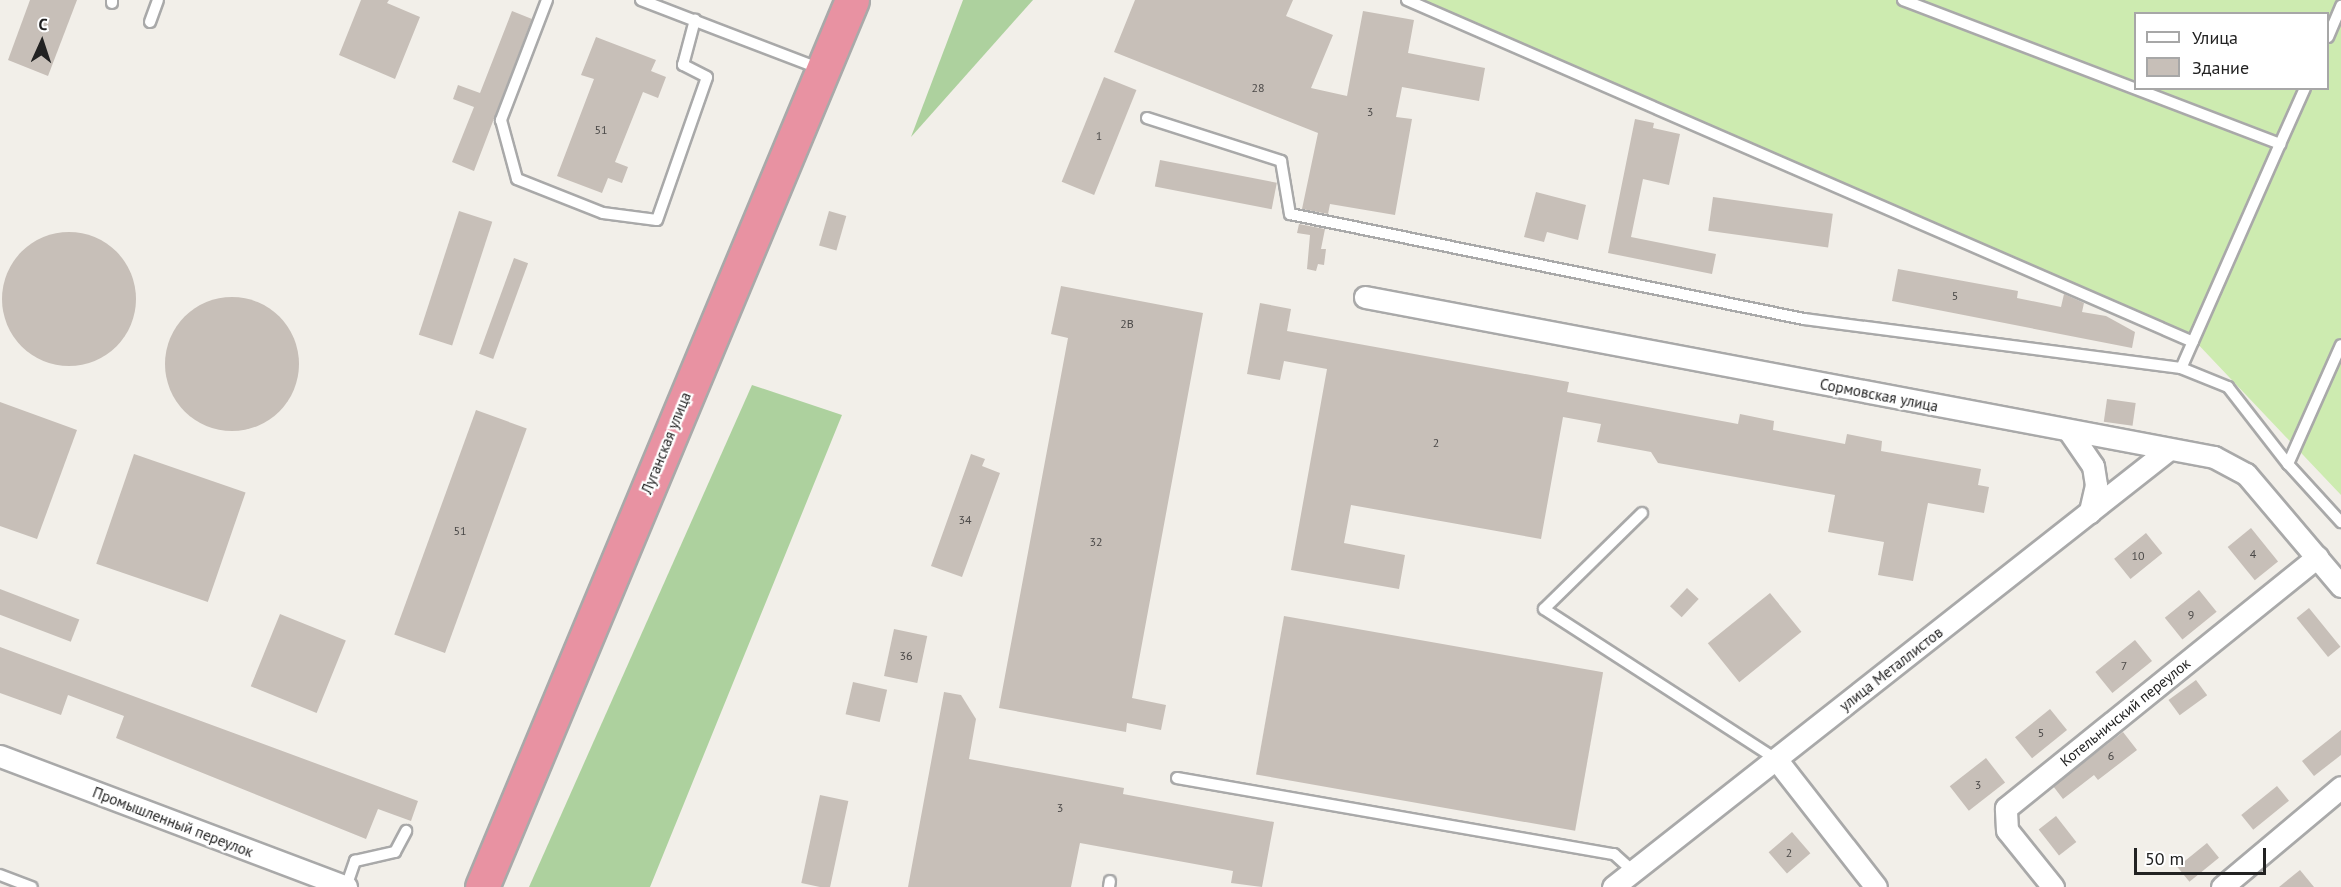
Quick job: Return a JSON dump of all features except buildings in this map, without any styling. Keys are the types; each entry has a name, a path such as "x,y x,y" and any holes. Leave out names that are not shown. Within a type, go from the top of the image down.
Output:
{"highway":[{"name":"Луганская улица","path":"482,887 821,69 852,0"}],"street":[{"name":"Сормовская улица","path":"1365,297 2214,458 2246,474 2341,586"},
{"path":"2069,431 2093,466 2096,485 2090,512"},
{"name":"улица Металлистов","path":"1613,887 2168,450"},
{"name":"Котельничский переулок","path":"2053,887 2007,830 2006,808 2317,557"},
{"name":"Промышленный переулок","path":"0,756 346,887"},
{"path":"1776,759 1876,887"},
{"path":"2222,887 2341,787"}],"lane":[{"path":"150,22 158,0"},
{"path":"547,0 501,120 517,179 603,213 657,220 707,77 687,69 681,60 695,20"},
{"path":"641,0 821,69"},
{"path":"1407,0 2193,342"},
{"path":"1903,0 2134,88"},
{"path":"2329,34 2341,6"},
{"path":"2139,90 2280,144"},
{"path":"2181,368 2304,90"},
{"path":"1147,118 1281,161 1290,214 1804,319 2181,368 2228,387 2288,464 2341,522"},
{"path":"2288,464 2341,345"},
{"path":"1642,513 1544,609 1776,759"},
{"path":"1177,778 1614,854 1633,871"},
{"path":"346,887 355,861 395,852 406,831"},
{"path":"0,875 32,887"}],"green space":[{"path":"963,0 1033,0 911,137"},
{"path":"1421,0 2341,0 2341,495 2193,339"},
{"path":"752,385 842,415 650,887 529,887"}]}
